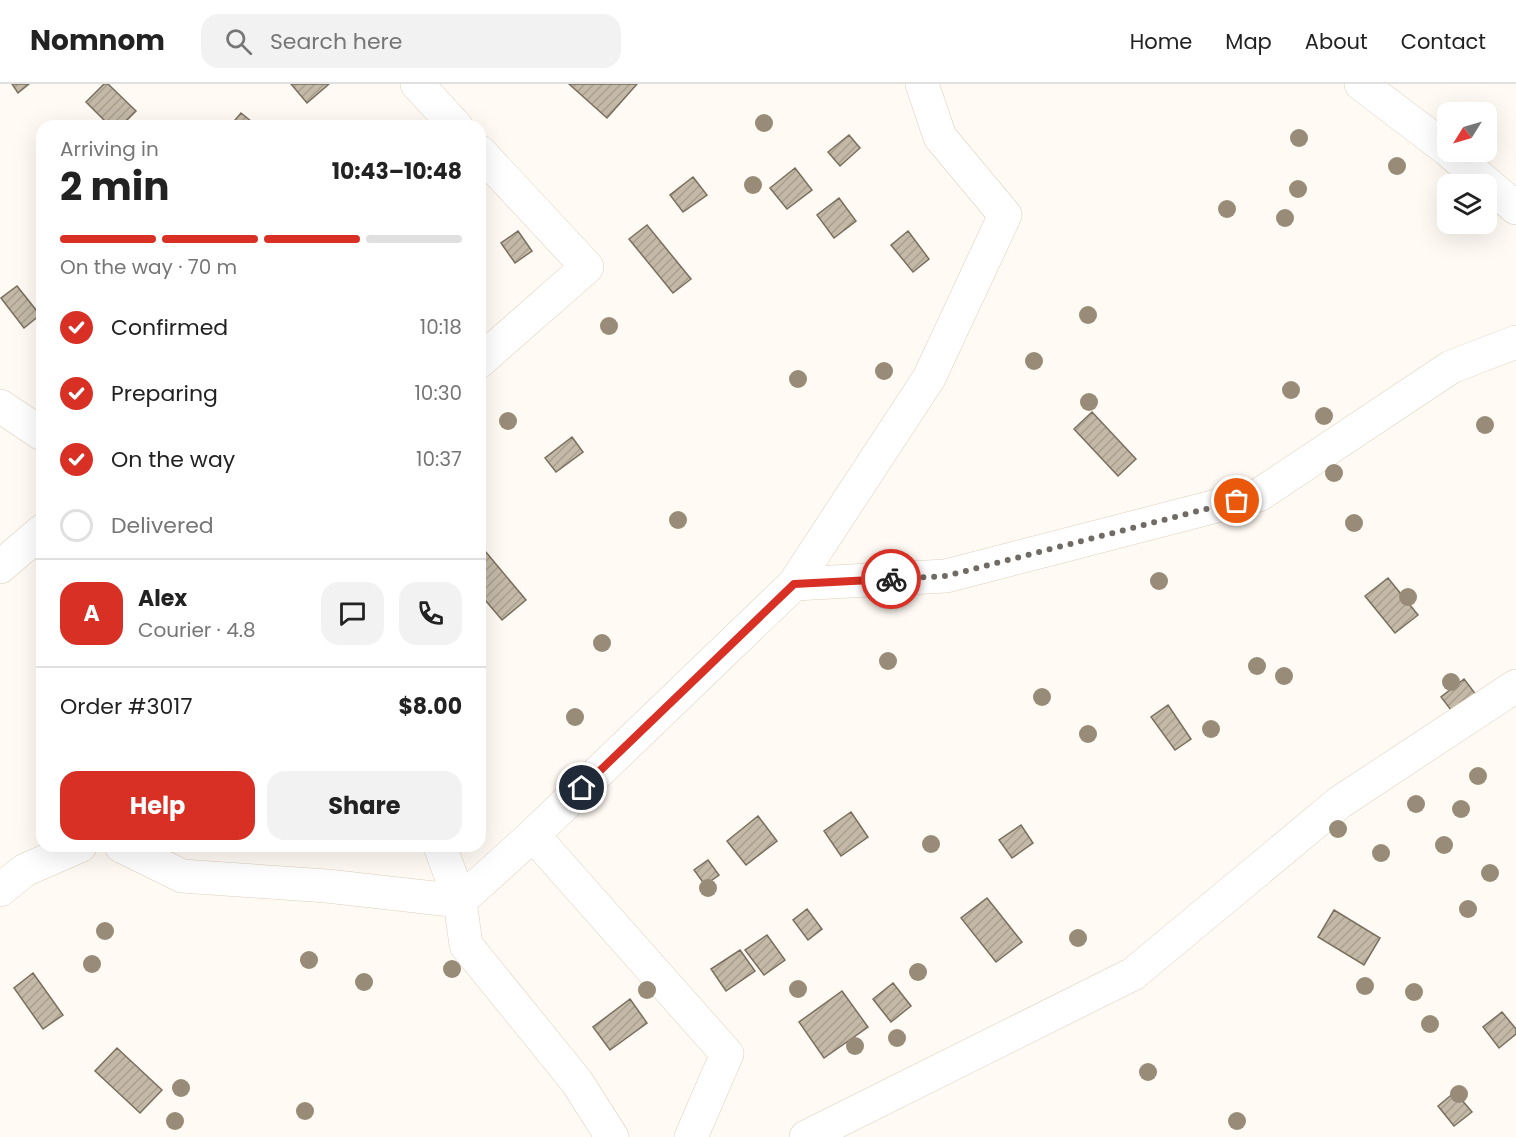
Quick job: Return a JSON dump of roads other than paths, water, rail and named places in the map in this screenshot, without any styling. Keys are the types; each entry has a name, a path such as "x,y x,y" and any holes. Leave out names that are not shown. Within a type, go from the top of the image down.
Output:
{"street":[{"path":"417,84 450,120"},
{"path":"133,852 182,876 327,886 460,901 533,835 794,584 929,378 1005,215 940,137 922,84"},
{"path":"1361,84 1437,142"},
{"path":"486,158 587,267 486,357"},
{"path":"1462,162 1516,208"},
{"path":"794,584 946,576 1259,495 1451,367 1516,342"},
{"path":"0,406 36,430"},
{"path":"0,567 36,536"},
{"path":"806,1137 1133,974 1340,802 1516,686"},
{"path":"533,835 728,1054 691,1137"},
{"path":"0,890 26,870 66,852"},
{"path":"442,852 460,901 466,945 577,1082 612,1137"}]}
